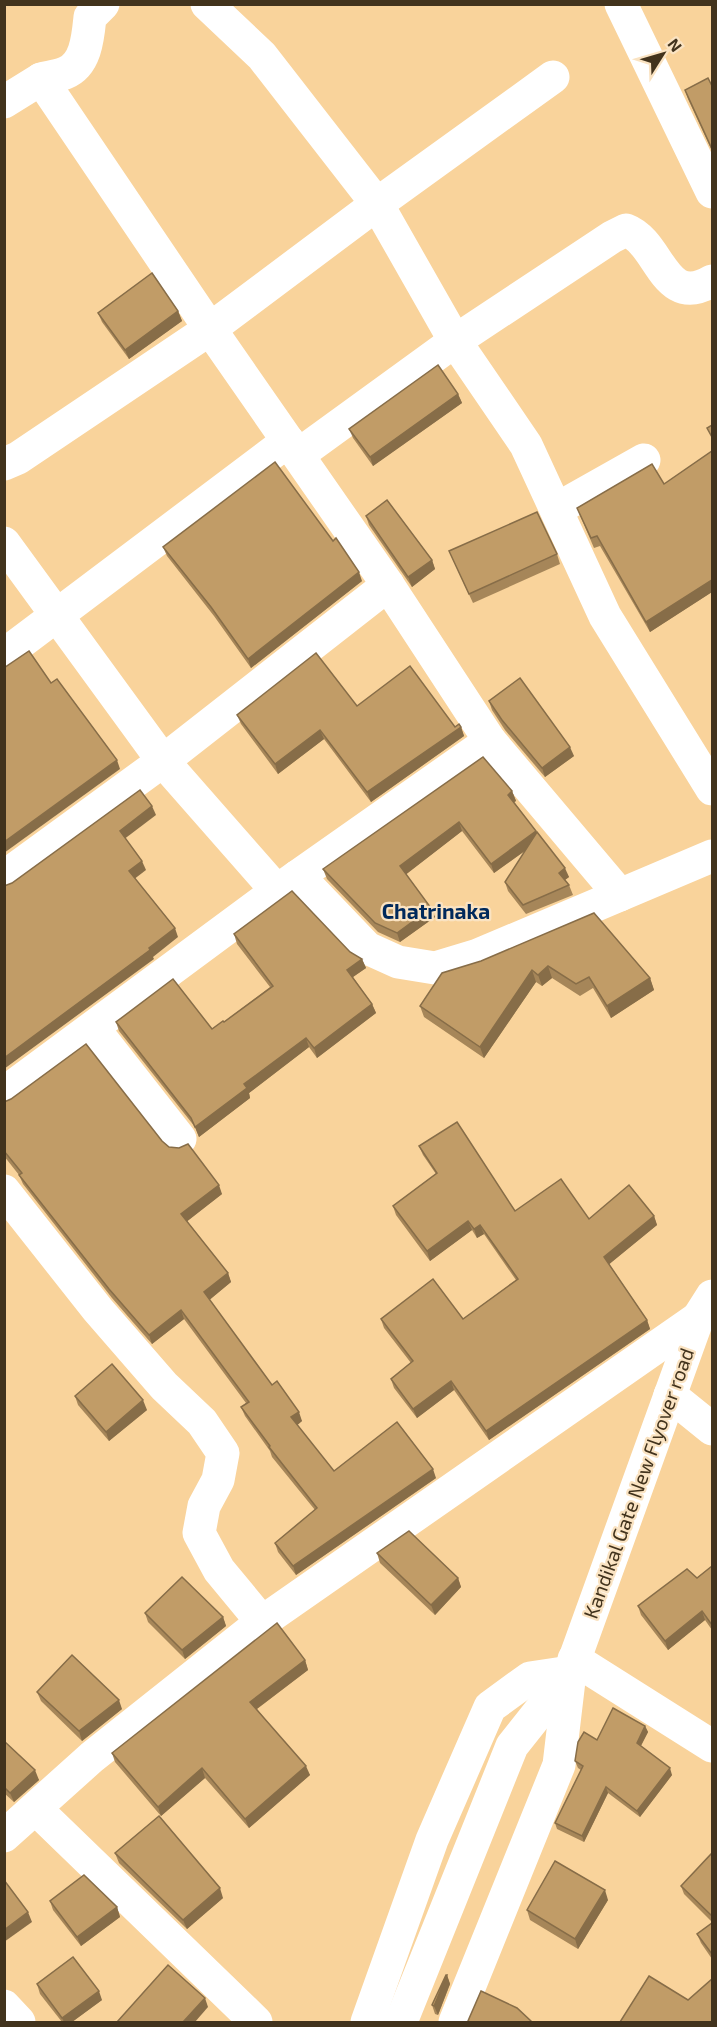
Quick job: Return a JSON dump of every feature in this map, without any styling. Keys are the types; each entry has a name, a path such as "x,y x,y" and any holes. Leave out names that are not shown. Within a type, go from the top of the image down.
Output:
{"street":[{"path":"207,4 262,56 376,204 455,341 526,445 605,616 712,789"},
{"path":"621,4 712,192"},
{"path":"4,102 41,80 68,72 80,59 88,44 94,9"},
{"path":"4,464 18,459 210,329 376,204 553,76"},
{"path":"41,80 388,585 490,741 621,896"},
{"path":"4,656 56,615 293,448 612,237 626,231 637,234 665,274 680,287 699,288 712,281"},
{"path":"557,509 644,460"},
{"path":"4,543 163,761 287,884 367,948 398,962 435,968 478,955 712,856"},
{"path":"4,877 163,761 388,585"},
{"path":"4,1093 287,884 490,741"},
{"path":"93,1028 180,1139"},
{"path":"4,1191 98,1310 164,1386 202,1422 224,1453 218,1480 204,1506 199,1533 219,1570 262,1622"},
{"path":"4,1836 92,1757 262,1622 705,1307"},
{"name":"Kandikal Gate New Flyover road","path":"572,1666 670,1395 705,1307"},
{"path":"670,1395 712,1429"},
{"path":"400,2022 512,1746 572,1666"},
{"path":"455,2022 559,1765 572,1666"},
{"path":"367,2022 432,1840 490,1707 530,1678 572,1666 712,1746"},
{"path":"36,1809 256,2022"},
{"path":"4,2006 19,2022"}],"building":[{"path":"708,78 712,86 712,149 685,90"},
{"path":"152,273 178,311 125,350 98,313"},
{"path":"438,365 458,394 370,457 349,429"},
{"path":"712,425 712,437 707,428"},
{"path":"712,451 712,580 646,622 597,536 591,538 577,508 652,464 664,484"},
{"path":"275,462 333,541 336,538 359,572 248,659 211,607 163,547"},
{"path":"387,500 432,560 408,577 366,516"},
{"path":"537,512 557,554 469,594 449,551"},
{"path":"29,651 51,683 57,679 117,760 4,842 4,668"},
{"path":"316,653 357,706 410,666 455,727 459,724 461,727 367,792 320,730 275,764 237,715"},
{"path":"520,678 570,747 542,768 489,701"},
{"path":"483,757 512,791 508,795 536,831 491,864 459,822 400,866 431,908 397,933 375,923 323,869"},
{"path":"140,790 152,806 120,831 142,861 129,871 175,928 149,948 150,950 4,1058 4,886 12,883"},
{"path":"537,832 565,868 559,873 569,885 523,905 505,882"},
{"path":"292,891 350,952 362,959 347,970 372,1004 314,1048 306,1038 244,1084 247,1088 195,1127 191,1118 116,1022 173,979 212,1029 273,986 234,934"},
{"path":"594,913 650,978 607,1006 589,977 576,984 548,966 538,975 532,970 480,1047 420,1006 442,973 481,961"},
{"path":"86,1044 162,1141 169,1147 179,1148 188,1144 219,1185 181,1214 228,1273 204,1292 272,1385 277,1381 299,1412 291,1417 334,1471 397,1422 433,1469 293,1566 275,1543 317,1508 241,1407 249,1402 181,1310 149,1335 109,1289 19,1175 22,1173 4,1151 4,1102"},
{"path":"457,1122 515,1211 561,1179 589,1219 629,1185 654,1216 604,1257 647,1320 486,1431 451,1381 413,1409 391,1379 413,1361 381,1319 433,1279 463,1319 518,1279 480,1225 474,1229 468,1221 427,1251 393,1206 437,1173 419,1146"},
{"path":"112,1364 143,1400 106,1432 75,1396"},
{"path":"409,1531 458,1578 431,1605 377,1553"},
{"path":"712,1566 712,1625 702,1611 665,1641 638,1606 687,1569 697,1578"},
{"path":"182,1577 223,1617 182,1650 145,1613"},
{"path":"277,1623 305,1660 250,1702 306,1766 245,1819 202,1768 158,1807 112,1753"},
{"path":"72,1655 119,1700 79,1731 37,1692"},
{"path":"613,1708 645,1726 637,1743 670,1768 637,1811 606,1787 582,1836 555,1823 583,1766 575,1761 578,1742 584,1732 597,1740"},
{"path":"4,1741 35,1770 10,1793 4,1787"},
{"path":"159,1816 220,1888 183,1920 115,1853"},
{"path":"712,1853 712,1916 681,1886"},
{"path":"555,1861 605,1890 575,1939 527,1910"},
{"path":"84,1875 117,1907 77,1937 50,1901"},
{"path":"4,1880 28,1912 4,1930"},
{"path":"712,1923 712,1954 697,1934"},
{"path":"73,1957 99,1991 62,2018 37,1984"},
{"path":"168,1965 205,1998 183,2022 117,2022"},
{"path":"447,1975 434,2006 432,2005"},
{"path":"649,1976 688,2000 712,1979 712,2021 620,2022"},
{"path":"481,1991 517,2008 532,2022 468,2021"}],"district":[{"name":"Chatrinaka","path":"436,910"}]}
